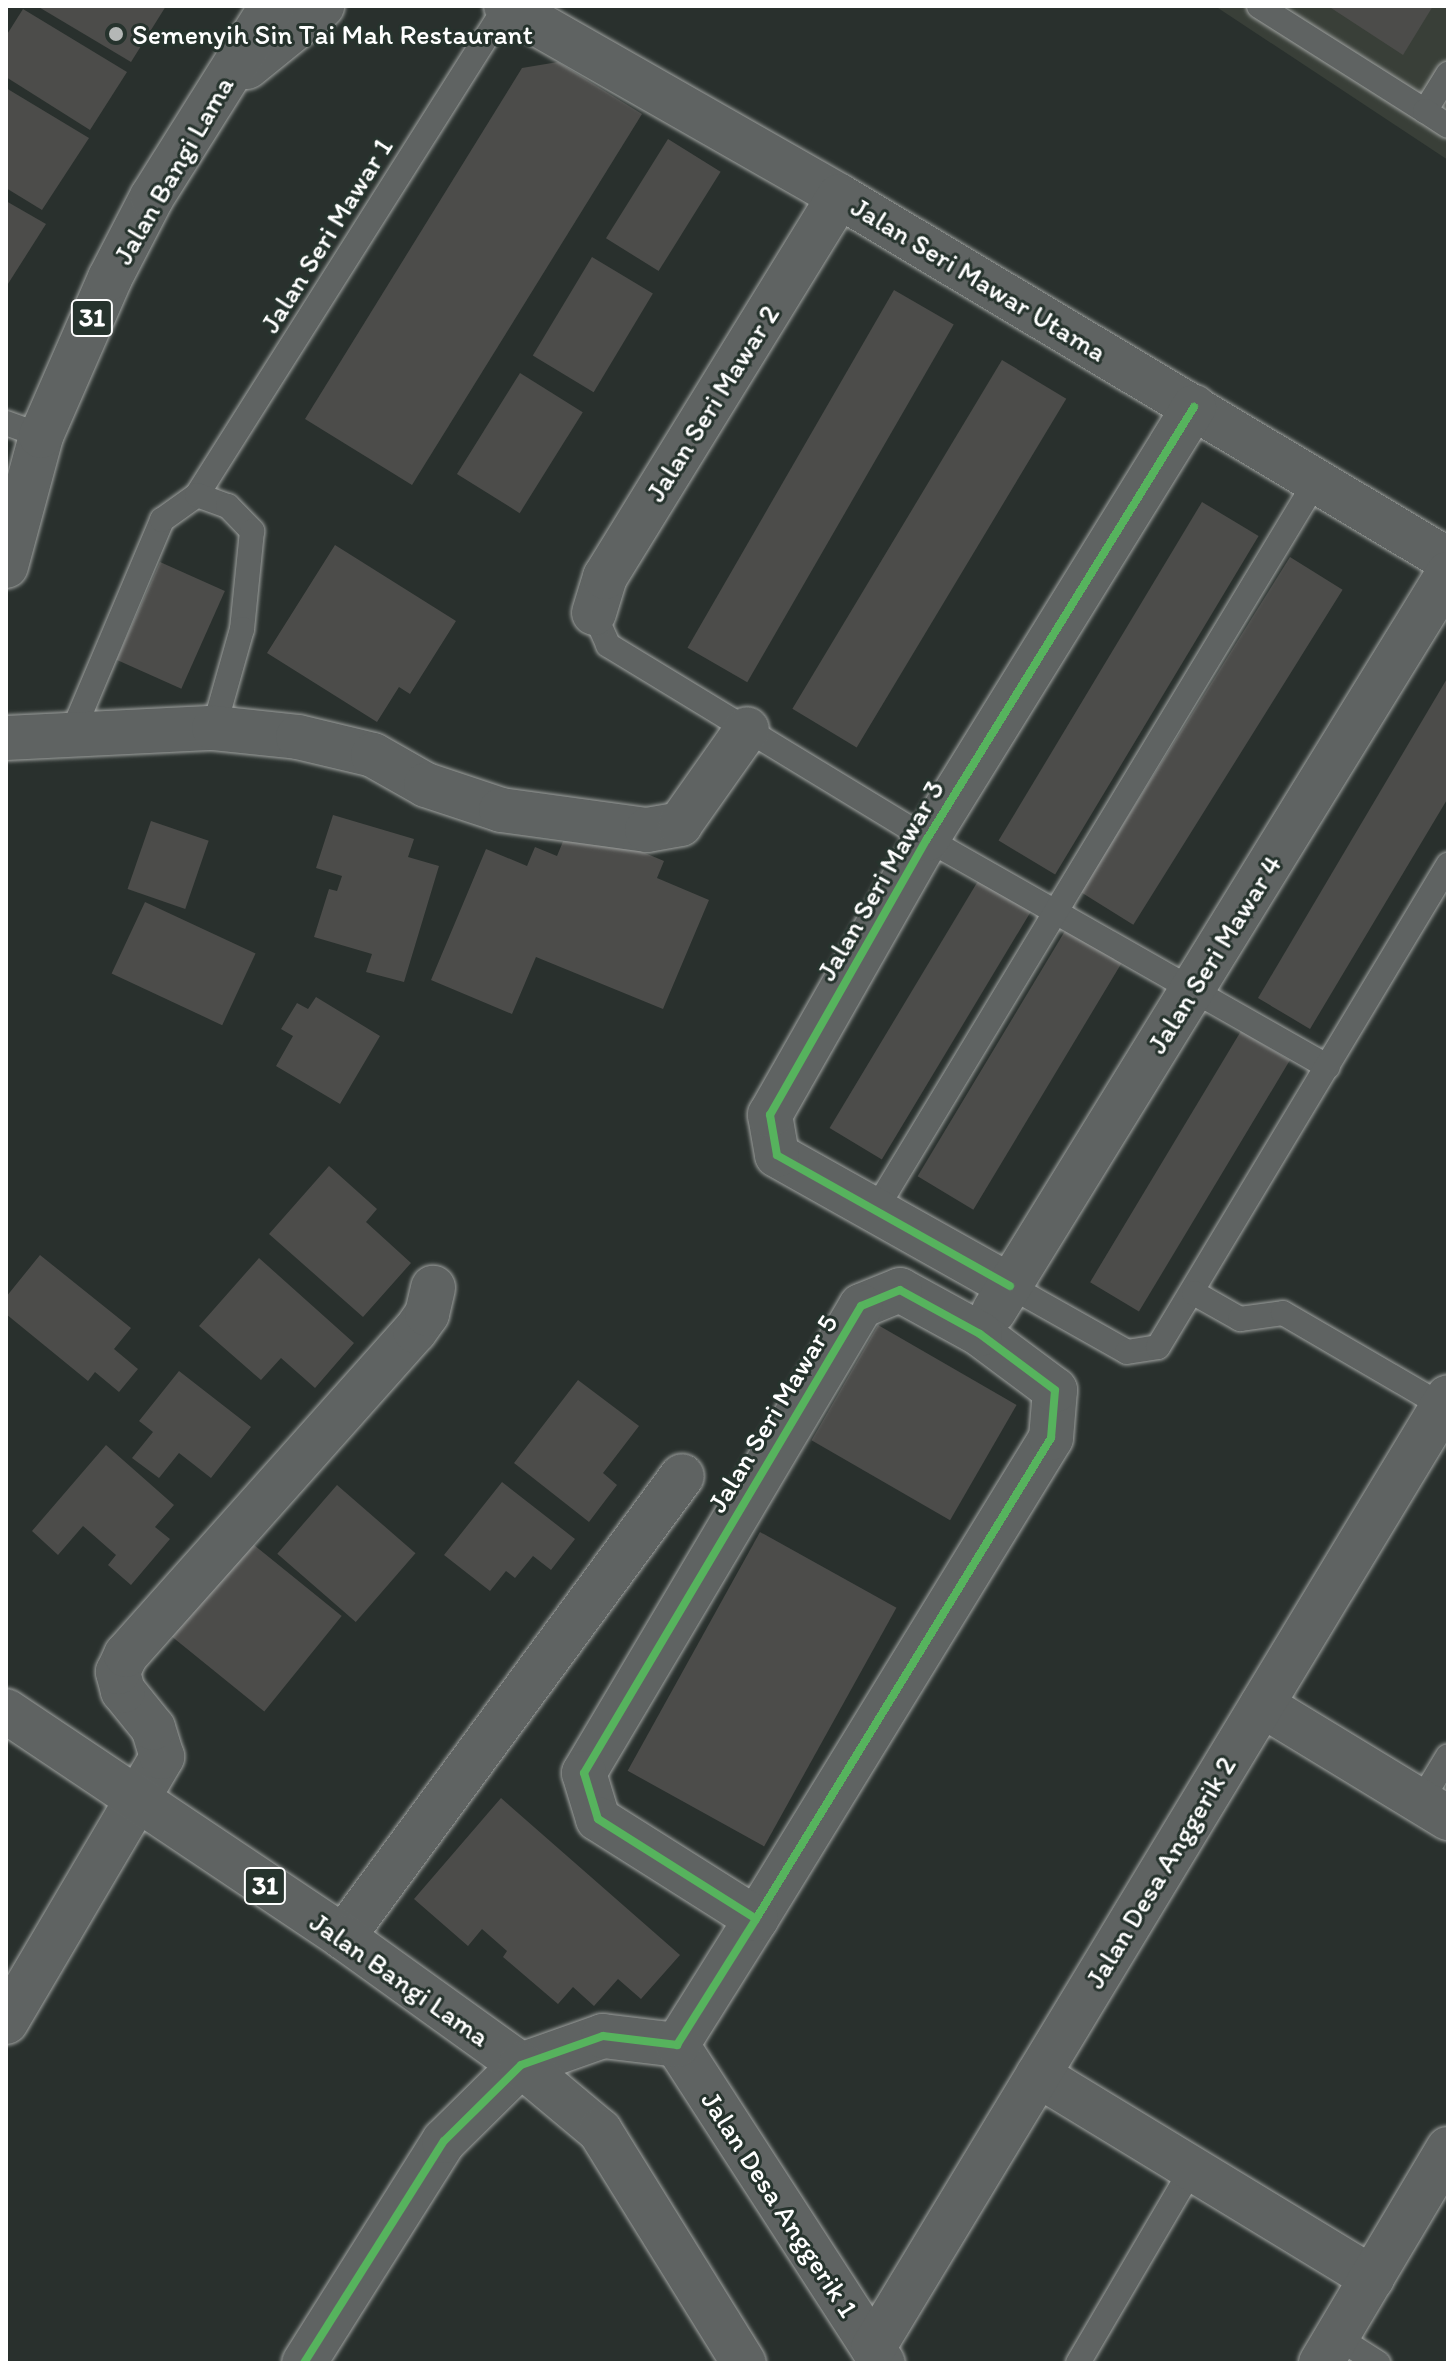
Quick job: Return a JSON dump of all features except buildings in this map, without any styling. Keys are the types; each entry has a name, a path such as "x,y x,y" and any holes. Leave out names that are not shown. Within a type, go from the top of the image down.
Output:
{"street":[{"name":"Jalan Bangi Lama","path":"6,566 23,430 145,211 272,6"},
{"path":"220,89 322,6"},
{"name":"Jalan Seri Mawar Utama","path":"506,6 839,196 1448,560"},
{"name":"Jalan Seri Mawar 2","path":"594,613 605,577 839,196"},
{"name":"Jalan Seri Mawar 3","path":"1010,1286 777,1155 770,1115 927,839 1194,407"},
{"name":"Jalan Seri Mawar 4","path":"980,1334 1448,574"},
{"path":"6,738 70,738 214,728 298,737 373,755 426,785 501,810 647,830 680,824 747,729"},
{"path":"6,2022 138,1803 162,1757 153,1728 123,1691 118,1672 126,1655 415,1331 427,1314 433,1288"},
{"name":"Jalan Seri Mawar 5","path":"677,2045 756,1919 1051,1438 1055,1390 980,1334 900,1290 861,1306 584,1773 598,1819 756,1919"},
{"name":"Jalan Desa Anggerik 2","path":"878,2355 1038,2075 1445,1402"},
{"path":"343,1937 682,1476"},
{"path":"1262,1705 1434,1810"},
{"name":"Jalan Bangi Lama","path":"6,1711 138,1803 343,1937 521,2065 600,2131 744,2363"},
{"path":"304,2363 444,2141 521,2065 603,2036 677,2045"},
{"name":"Jalan Desa Anggerik 1","path":"677,2045 878,2355"},
{"path":"1038,2075 1372,2278"},
{"path":"1329,2350 1446,2158"}],"lane":[{"name":"Jalan Seri Mawar 1","path":"197,495 506,6"},
{"path":"1259,6 1448,126"},
{"path":"1425,111 1448,74"},
{"path":"876,1209 1316,481"},
{"path":"70,738 162,520 197,495 228,506 252,531 242,629 214,728"},
{"path":"594,613 608,645 927,839 1194,988 1328,1067"},
{"path":"1010,1286 1127,1352 1158,1347 1194,1293 1448,865"},
{"path":"1194,1293 1240,1319 1283,1313 1445,1402"},
{"path":"1434,1810 1448,1756"},
{"path":"1078,2363 1192,2169"},
{"path":"1329,2350 1378,2363"}],"shaded area":[{"path":"1215,6 1448,6 1448,160"}],"cycle path":[{"path":"1010,1286 777,1155 770,1115 927,839 1194,407"},
{"path":"304,2363 444,2141 521,2065 603,2036 677,2045 756,1919 1051,1438 1055,1390 980,1334 900,1290 861,1306 584,1773 598,1819 756,1919"}],"place":[{"name":"Semenyih Sin Tai Mah Restaurant","path":"116,34"}]}
